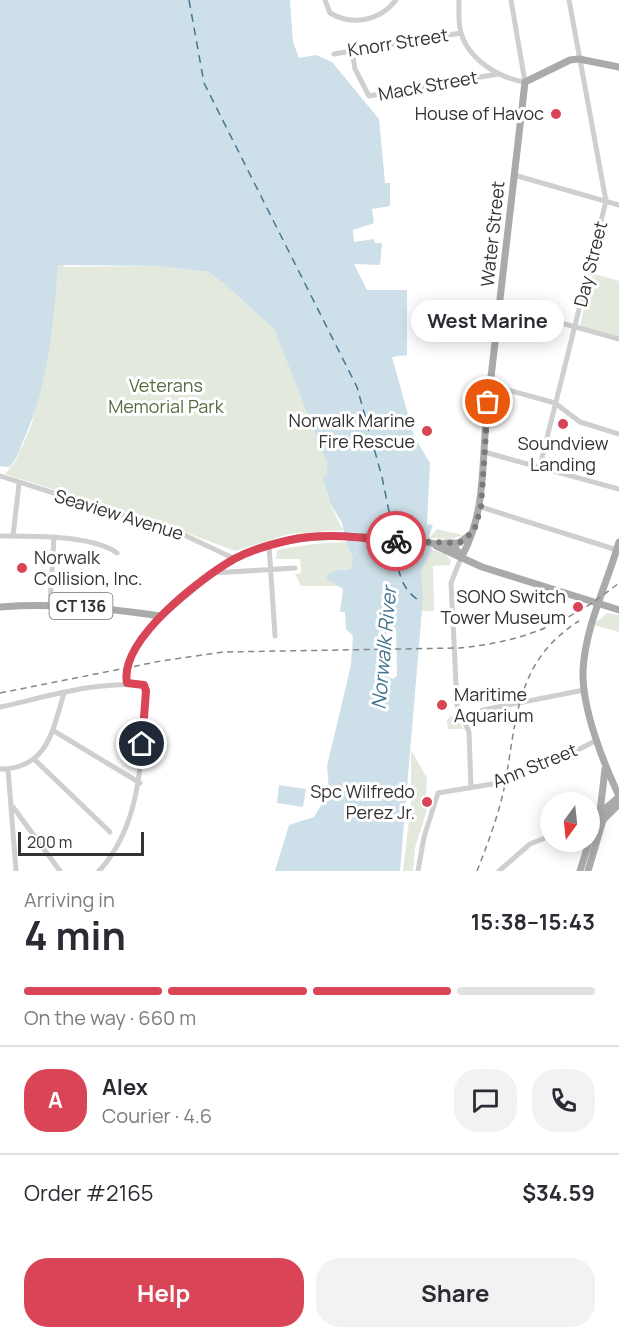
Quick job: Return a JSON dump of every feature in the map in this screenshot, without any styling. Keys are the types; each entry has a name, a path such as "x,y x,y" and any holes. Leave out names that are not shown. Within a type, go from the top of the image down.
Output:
{"main road":[{"path":"525,82 541,76 560,63 579,59 619,67"},
{"name":"Water Street","path":"461,558 474,531 481,507 490,386 525,82"},
{"path":"161,616 212,574 235,559 269,545 314,536 435,544 459,543 474,531"},
{"path":"435,544 461,558 619,610"},
{"path":"600,817 619,796 597,740 584,690 585,659 599,603 618,546"},
{"name":"CT 136","path":"0,607 50,604 113,609 161,616"},
{"path":"600,817 605,761"},
{"path":"600,817 619,804"},
{"path":"580,871 586,852"},
{"path":"588,871 592,852"}],"street":[{"path":"326,0 330,13 353,21 380,15 396,0"},
{"path":"459,0 461,33 479,59 498,74 525,82 511,0"},
{"name":"Day Street","path":"540,466 606,201 569,0"},
{"name":"Knorr Street","path":"334,54 461,33"},
{"name":"Mack Street","path":"352,51 355,69 369,96 498,74"},
{"path":"514,175 619,205"},
{"path":"500,306 619,339"},
{"path":"490,386 555,403 580,422 619,434"},
{"path":"484,452 619,489"},
{"name":"Seaview Avenue","path":"0,476 19,484 182,534 235,559"},
{"path":"13,536 19,484"},
{"path":"481,507 618,546"},
{"path":"0,536 54,537 93,544 117,553"},
{"path":"50,604 54,537"},
{"path":"269,545 276,636"},
{"path":"461,558 452,583 457,705 469,732 471,788"},
{"path":"212,574 295,568"},
{"path":"127,683 127,671 134,651 161,616"},
{"path":"0,707 64,693 127,683 144,685 146,691 140,783 120,842 99,871"},
{"path":"462,717 483,710 584,690"},
{"path":"0,769 8,769 34,759 48,745 64,693"},
{"path":"54,730 140,783"},
{"name":"Ann Street","path":"418,871 424,837 438,793 483,787 504,780 560,759 597,740"},
{"path":"34,759 110,832"},
{"path":"8,769 16,871"},
{"path":"12,806 60,871"},
{"path":"501,869 530,844 540,840"},
{"path":"501,869 509,871"}],"green space":[{"name":"Veterans Memorial Park","path":"62,264 65,267 157,266 208,272 274,329 328,463 327,475 322,478 328,500 343,530 289,534 235,551 171,527 5,474 16,460 32,424 57,265"},
{"path":"592,273 619,281 619,337 580,326"},
{"path":"437,529 463,535 451,539 430,538"},
{"path":"346,542 353,559 350,570 340,569 329,573 331,580 341,586 301,586 295,574 301,573 300,559 276,559 277,551 281,549"},
{"path":"432,550 445,554 451,560 450,565 433,566 434,611 421,611 421,571"},
{"path":"607,613 619,615 619,632 593,625"},
{"path":"451,716 457,718 463,729 448,729 447,720"},
{"path":"411,750 427,778 426,795 430,800 415,848 413,871 403,871 411,804"}],"water":[{"name":"Norwalk River","path":"0,0 290,0 293,42 299,58 316,55 332,62 379,119 385,183 390,183 390,206 372,209 374,223 353,230 354,242 374,239 375,243 382,243 380,265 354,264 367,290 407,290 407,355 392,357 414,436 430,463 427,524 433,525 429,535 432,550 421,571 423,598 400,871 275,871 289,825 314,817 329,792 327,766 351,665 353,636 346,629 345,612 340,612 343,589 326,578 333,571 350,570 353,559 342,523 328,500 322,478 327,475 327,463 274,329 208,272 157,266 58,265 52,332 39,397 16,458 9,467 0,466"},
{"path":"279,785 306,789 303,807 277,803"}],"pier":[{"path":"392,625 396,629 397,676 393,679 387,677 386,629"}],"ferry route":[{"path":"189,0 204,83 357,387 382,477 394,536"},
{"path":"395,541 402,581 417,599"}],"railway":[{"path":"0,693 161,661 223,652 459,648 482,645 525,635 563,620 619,583"},
{"path":"477,871 503,795 517,714 531,672 558,637 579,621"}],"way so far":[{"path":"396,541 431,544 459,543 474,531 481,507 488,402"}],"place":[{"name":"House of Havoc","path":"556,114"},
{"name":"West Marine","path":"488,402"},
{"name":"Soundview Landing","path":"563,424"},
{"name":"Norwalk Marine Fire Rescue","path":"427,431"},
{"name":"Norwalk Collision, Inc.","path":"22,568"},
{"name":"SONO Switch Tower Museum","path":"578,607"},
{"name":"Maritime Aquarium","path":"442,705"},
{"name":"Spc Wilfredo Perez Jr.","path":"427,802"}],"route":[{"path":"142,744 146,691 144,685 127,683 128,665 146,633 161,616 212,574 235,559 269,545 314,536 396,541"}]}
